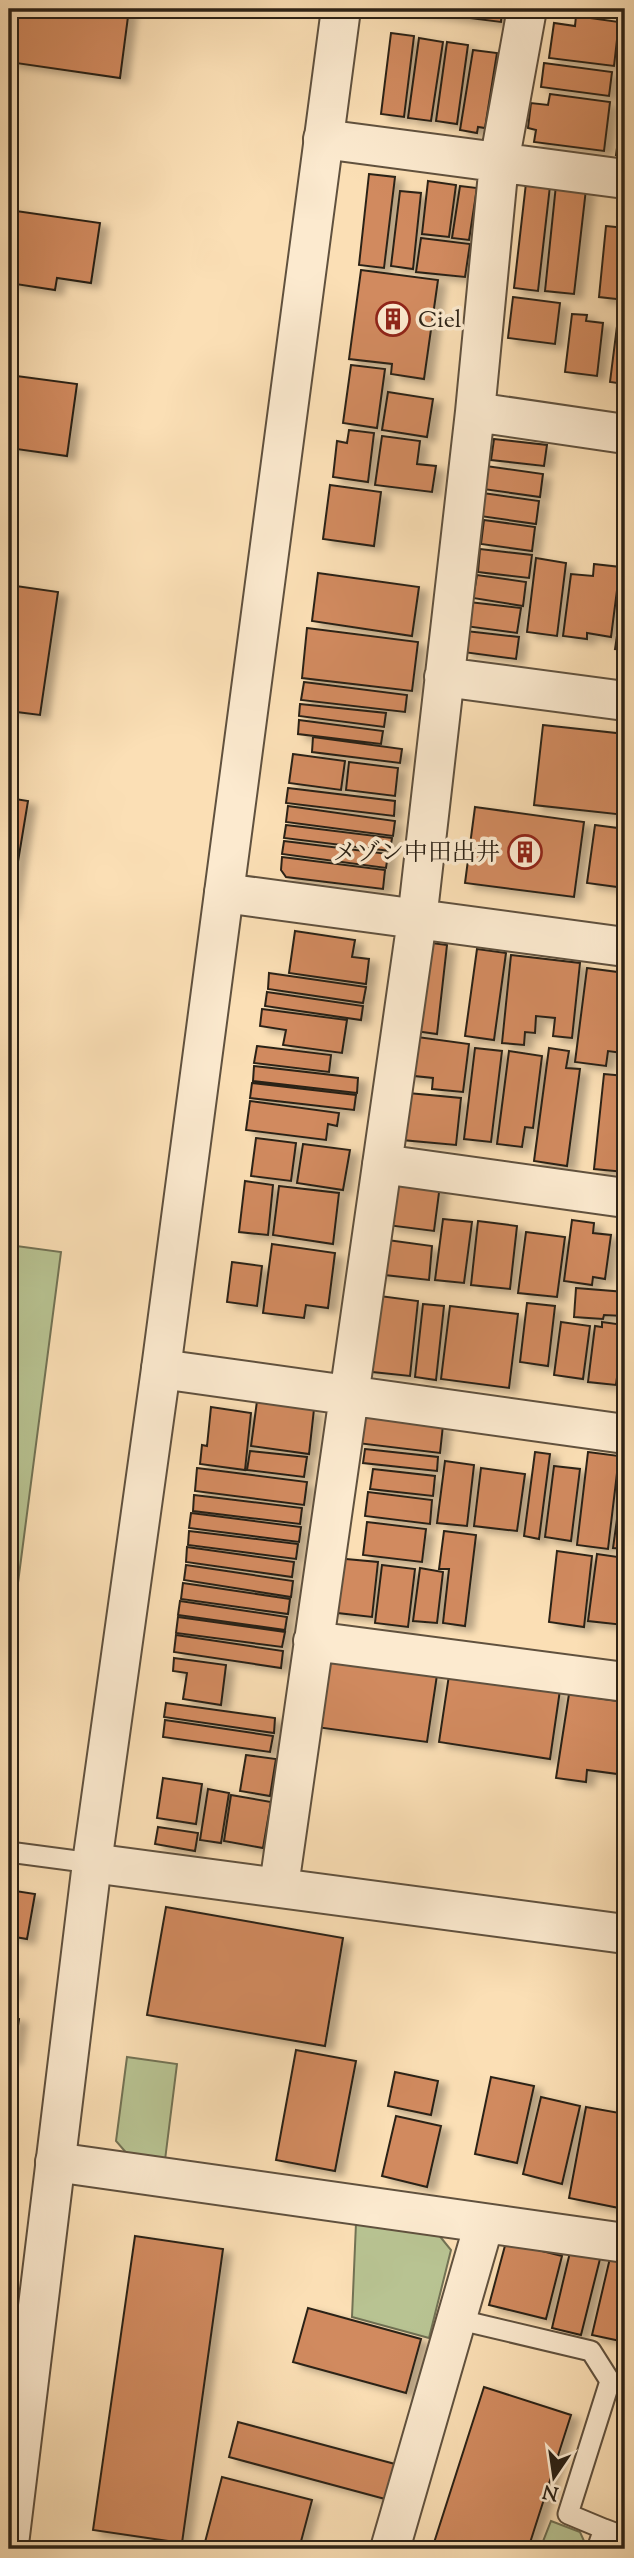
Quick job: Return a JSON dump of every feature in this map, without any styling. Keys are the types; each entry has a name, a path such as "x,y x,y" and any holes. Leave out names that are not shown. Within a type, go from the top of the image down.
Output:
{"street":[{"path":"9,2544 92,1863 161,1369 341,9"},
{"path":"279,1886 417,920 475,412 499,163 527,9"},
{"path":"323,139 625,179"},
{"path":"475,412 625,433"},
{"path":"444,677 625,701"},
{"path":"223,893 625,947"},
{"path":"382,1164 625,1198"},
{"path":"161,1369 625,1434"},
{"path":"313,1641 625,1682"},
{"path":"92,1863 625,1934"},
{"path":"55,2162 625,2243"},
{"path":"390,2549 484,2224"}],"lane":[{"path":"9,1852 92,1863"},
{"path":"456,2319 592,2351 610,2381 568,2514 625,2537"},
{"path":"597,2549 604,2529"}],"green space":[{"path":"9,1245 61,1252 9,1652"},
{"path":"127,2057 177,2064 165,2160 129,2156 116,2141"},
{"path":"356,2223 438,2234 451,2250 429,2338 352,2317"},
{"path":"551,2521 580,2532 584,2541 580,2549 540,2549"}],"building":[{"path":"9,9 129,9 120,78 9,62"},
{"path":"398,9 502,9 501,22"},
{"path":"576,16 619,22 614,66 549,58 554,23 575,26"},
{"path":"391,33 414,36 404,117 381,114"},
{"path":"419,38 443,42 431,121 408,118"},
{"path":"447,42 468,45 457,124 436,121"},
{"path":"473,50 497,53 485,128 478,127 477,133 460,130"},
{"path":"544,63 612,72 609,96 541,87"},
{"path":"625,90 625,156 616,155"},
{"path":"550,94 610,102 604,151 534,142 536,130 528,128 531,103 548,105"},
{"path":"369,174 395,177 384,268 359,265"},
{"path":"428,181 456,185 449,237 422,234"},
{"path":"526,183 550,186 538,291 514,288"},
{"path":"556,185 586,189 574,294 545,291"},
{"path":"460,186 477,188 469,240 452,238"},
{"path":"400,191 421,193 413,269 391,266"},
{"path":"9,210 100,223 91,283 57,278 55,290 9,283"},
{"path":"606,226 625,228 625,300 599,297"},
{"path":"421,238 470,244 465,277 416,272"},
{"name":"Ciel","path":"361,270 438,280 424,379 391,374 392,364 349,359"},
{"path":"513,297 560,303 555,344 508,338"},
{"path":"572,314 587,315 586,321 603,323 597,376 565,372"},
{"path":"617,326 625,327 625,384 610,382"},
{"path":"351,365 385,369 377,428 343,423"},
{"path":"9,375 77,384 67,456 9,448"},
{"path":"388,392 433,399 427,437 382,430"},
{"path":"349,430 374,433 368,482 333,477 337,441 347,443"},
{"path":"382,436 420,441 417,464 436,466 432,492 375,485"},
{"path":"494,439 547,445 544,466 491,460"},
{"path":"486,466 543,474 540,497 483,489"},
{"path":"330,485 381,492 374,546 323,539"},
{"path":"483,493 539,501 536,524 480,516"},
{"path":"484,520 535,527 532,551 481,544"},
{"path":"480,549 532,555 529,578 478,572"},
{"path":"536,558 566,563 557,636 527,632"},
{"path":"594,564 620,567 611,637 587,633 587,639 563,636 571,574 593,576"},
{"path":"318,573 419,587 412,636 312,621"},
{"path":"477,575 526,582 523,606 473,598"},
{"path":"625,582 625,650 615,649"},
{"path":"9,585 58,592 40,715 9,711"},
{"path":"469,602 521,608 517,633 465,626"},
{"path":"307,628 418,642 412,691 302,678"},
{"path":"466,631 519,637 516,659 463,652"},
{"path":"304,682 407,695 405,712 301,700"},
{"path":"300,704 386,713 384,727 299,716"},
{"path":"299,720 383,731 381,744 298,734"},
{"path":"543,725 625,734 625,815 534,805"},
{"path":"313,737 402,749 400,763 312,752"},
{"path":"293,754 345,761 341,790 289,783"},
{"path":"349,762 398,768 395,796 346,790"},
{"path":"288,788 395,801 394,816 286,803"},
{"path":"9,798 28,801 9,916"},
{"path":"288,806 395,821 393,836 286,822"},
{"name":"メゾン中田出井","path":"475,807 584,822 574,897 465,883"},
{"path":"286,825 392,838 390,851 284,838"},
{"path":"595,825 625,829 625,888 587,883"},
{"path":"284,841 388,854 386,868 282,854"},
{"path":"282,857 385,870 383,889 286,877 281,870"},
{"path":"295,931 355,940 352,957 369,959 366,984 289,973"},
{"path":"424,942 447,945 437,1034 408,1030"},
{"path":"477,949 506,953 494,1040 465,1036"},
{"path":"511,955 580,963 572,1038 553,1036 555,1018 536,1016 535,1033 525,1032 524,1045 502,1043"},
{"path":"587,968 625,973 623,1053 608,1051 606,1066 575,1062"},
{"path":"269,973 366,987 363,1003 268,989"},
{"path":"267,992 363,1006 361,1020 265,1006"},
{"path":"262,1009 347,1020 342,1053 283,1045 286,1030 260,1026"},
{"path":"410,1036 469,1044 463,1092 432,1089 433,1078 405,1075"},
{"path":"257,1046 331,1055 329,1072 254,1063"},
{"path":"475,1048 502,1051 491,1142 464,1139"},
{"path":"549,1048 569,1051 566,1068 580,1069 567,1166 534,1161"},
{"path":"509,1051 542,1056 533,1128 525,1127 522,1147 497,1144"},
{"path":"254,1066 358,1078 357,1093 253,1081"},
{"path":"604,1074 625,1076 625,1172 594,1169"},
{"path":"252,1083 356,1095 354,1110 250,1098"},
{"path":"408,1093 461,1098 456,1145 402,1140"},
{"path":"250,1101 339,1113 337,1126 328,1124 326,1140 246,1130"},
{"path":"256,1138 296,1143 291,1181 251,1176"},
{"path":"303,1144 350,1150 343,1190 297,1183"},
{"path":"393,1179 440,1185 434,1231 387,1225"},
{"path":"245,1181 273,1185 268,1235 239,1232"},
{"path":"279,1186 339,1193 333,1244 273,1235"},
{"path":"443,1219 472,1222 464,1283 435,1280"},
{"path":"572,1220 594,1223 593,1233 611,1235 605,1279 593,1277 592,1285 564,1281"},
{"path":"478,1221 517,1226 510,1289 471,1285"},
{"path":"526,1232 565,1237 557,1297 518,1293"},
{"path":"380,1239 432,1246 429,1280 376,1274"},
{"path":"272,1244 335,1253 328,1308 306,1305 304,1318 263,1313"},
{"path":"232,1262 262,1266 257,1306 227,1302"},
{"path":"576,1288 625,1292 624,1316 604,1315 603,1319 574,1317"},
{"path":"372,1295 418,1301 410,1376 363,1371"},
{"path":"527,1303 555,1306 548,1366 520,1362"},
{"path":"423,1304 444,1306 436,1380 415,1377"},
{"path":"450,1306 518,1314 509,1388 441,1379"},
{"path":"561,1322 590,1326 583,1379 554,1375"},
{"path":"602,1322 624,1325 616,1385 588,1382 595,1326 602,1327"},
{"path":"257,1401 314,1409 309,1454 251,1446"},
{"path":"211,1407 251,1413 245,1470 200,1464 202,1445 207,1446"},
{"path":"360,1415 443,1425 440,1453 357,1443"},
{"path":"365,1449 438,1457 437,1471 363,1463"},
{"path":"250,1451 307,1457 304,1477 247,1470"},
{"path":"535,1452 550,1454 539,1539 524,1536"},
{"path":"588,1452 619,1456 608,1549 577,1545"},
{"path":"445,1461 474,1465 467,1526 437,1523"},
{"path":"554,1466 580,1469 571,1541 545,1537"},
{"path":"197,1468 307,1482 304,1505 195,1491"},
{"path":"481,1468 525,1474 517,1531 474,1526"},
{"path":"373,1469 435,1476 433,1496 370,1489"},
{"path":"622,1483 625,1483 625,1549 613,1548"},
{"path":"368,1492 432,1500 430,1524 365,1516"},
{"path":"194,1495 302,1508 300,1524 193,1511"},
{"path":"191,1513 301,1527 299,1542 189,1528"},
{"path":"367,1522 426,1529 422,1562 363,1555"},
{"path":"189,1531 298,1544 296,1559 188,1545"},
{"path":"444,1531 476,1535 465,1626 443,1623 449,1569 439,1569"},
{"path":"187,1547 294,1562 292,1577 186,1562"},
{"path":"557,1551 592,1556 584,1627 549,1622"},
{"path":"597,1554 625,1558 624,1625 588,1621"},
{"path":"335,1558 378,1562 372,1617 329,1612"},
{"path":"186,1565 293,1581 291,1597 184,1580"},
{"path":"382,1565 415,1569 408,1627 375,1623"},
{"path":"420,1568 443,1572 437,1623 413,1621"},
{"path":"183,1583 290,1599 288,1614 181,1599"},
{"path":"180,1601 287,1617 285,1630 178,1615"},
{"path":"178,1617 285,1632 282,1647 176,1633"},
{"path":"176,1635 283,1651 281,1668 174,1652"},
{"path":"174,1658 226,1665 221,1705 183,1699 187,1673 173,1671"},
{"path":"326,1658 437,1675 427,1742 316,1727"},
{"path":"449,1675 560,1690 550,1759 439,1742"},
{"path":"569,1694 625,1702 625,1775 587,1770 586,1782 556,1778"},
{"path":"166,1703 275,1718 274,1733 164,1717"},
{"path":"165,1720 273,1736 270,1752 163,1737"},
{"path":"246,1755 276,1759 270,1796 240,1791"},
{"path":"163,1778 202,1784 196,1824 157,1818"},
{"path":"208,1789 229,1793 221,1843 200,1840"},
{"path":"231,1795 271,1802 263,1848 224,1841"},
{"path":"158,1827 198,1833 195,1851 155,1844"},
{"path":"9,1890 35,1894 27,1939 9,1936"},
{"path":"166,1907 343,1938 325,2046 147,2015"},
{"path":"9,1971 16,1972 12,1995 9,1995"},
{"path":"9,2017 19,2019 13,2060 9,2059"},
{"path":"296,2050 356,2061 335,2171 276,2160"},
{"path":"395,2072 438,2081 431,2115 388,2106"},
{"path":"491,2077 534,2086 517,2163 475,2154"},
{"path":"541,2097 580,2106 562,2184 523,2174"},
{"path":"586,2107 625,2114 625,2177 619,2208 569,2198"},
{"path":"396,2116 441,2126 427,2187 382,2176"},
{"path":"135,2236 223,2249 182,2543 93,2530"},
{"path":"506,2242 562,2256 546,2319 489,2305"},
{"path":"571,2248 601,2255 581,2335 552,2328"},
{"path":"610,2258 625,2262 625,2342 592,2335"},
{"path":"308,2308 421,2339 406,2393 293,2362"},
{"path":"484,2387 571,2415 528,2549 432,2549"},
{"path":"238,2422 395,2464 385,2499 229,2457"},
{"path":"222,2477 312,2500 299,2549 216,2549 204,2546"}],"place":[{"name":"Ciel","path":"393,319"},
{"name":"メゾン中田出井","path":"525,852"}]}
